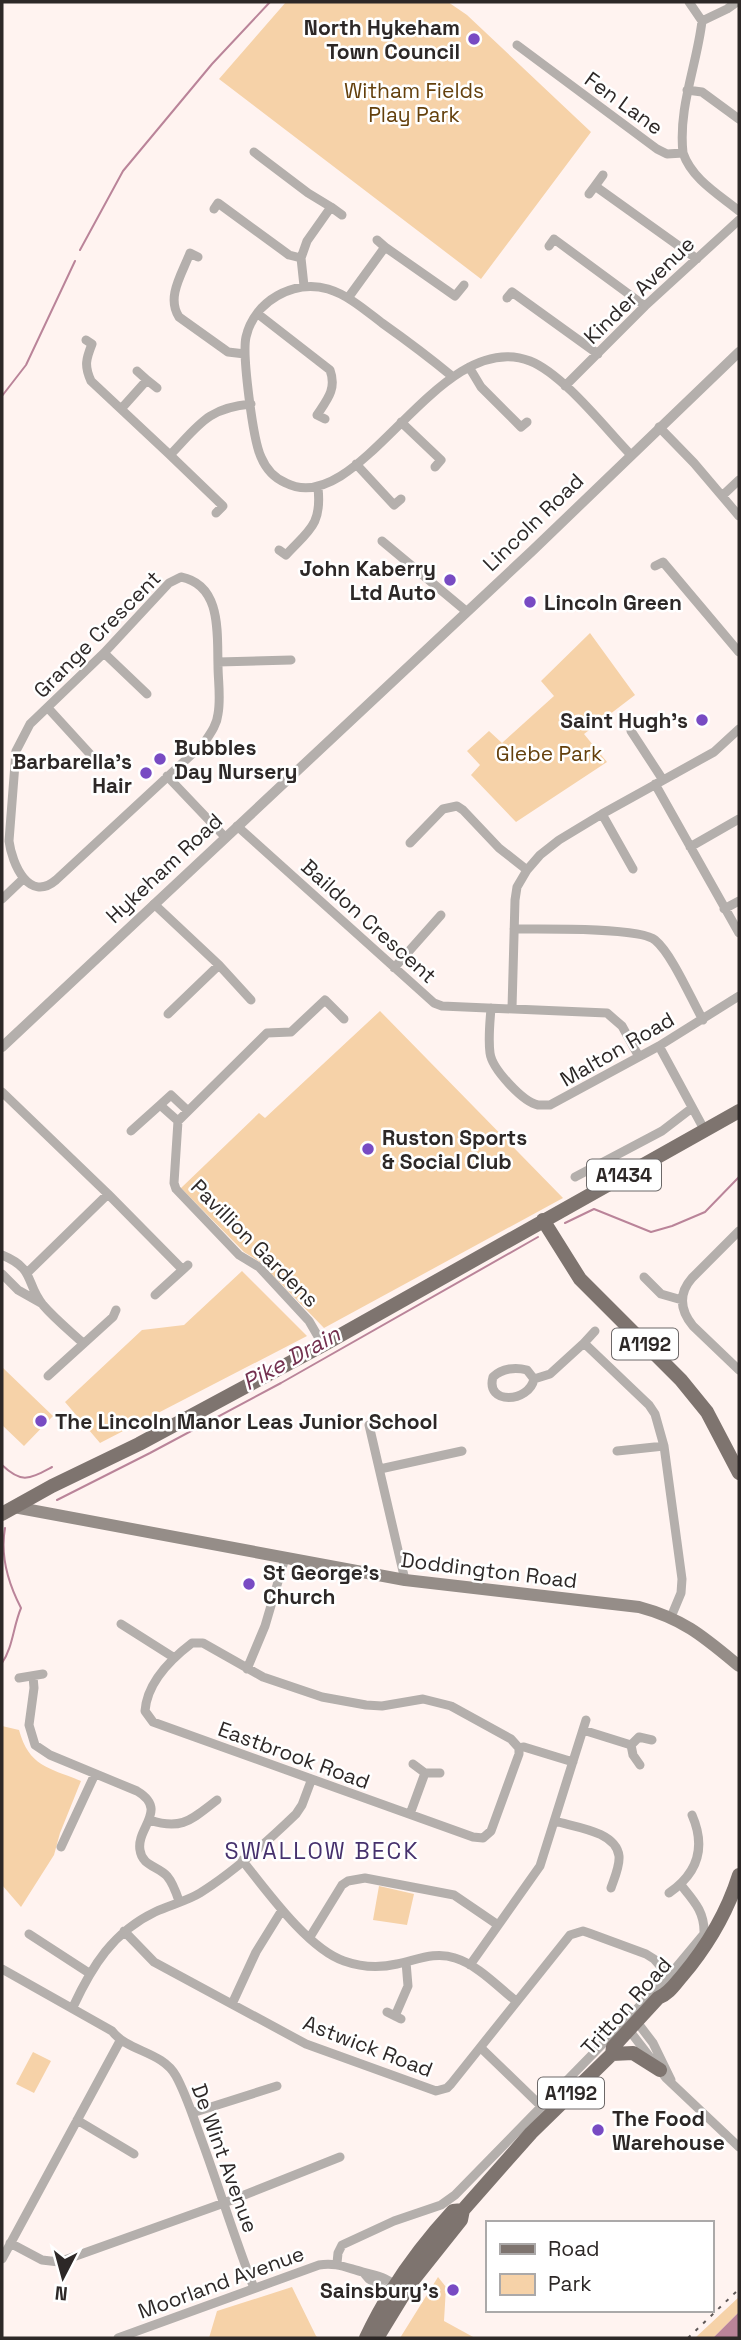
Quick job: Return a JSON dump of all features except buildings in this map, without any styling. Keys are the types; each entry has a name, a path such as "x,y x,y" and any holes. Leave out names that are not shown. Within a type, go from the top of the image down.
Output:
{"main road":[{"name":"A1434","path":"8,1510 139,1444 323,1345 739,1111"},
{"name":"A1192","path":"543,1220 580,1279 681,1380 707,1412 739,1473"},
{"path":"52,1486 46,1501 55,1514"},
{"name":"Doddington Road","path":"8,1510 55,1514 405,1580 639,1607 689,1626 739,1665"},
{"name":"Tritton Road","path":"366,2338 397,2292 447,2240 461,2220 463,2210 531,2133 636,2029 659,2010 666,1996 718,1927 739,1875"},
{"path":"612,2054 634,2053 660,2070"},
{"name":"Tritton Road","path":"377,2338 409,2262 453,2211 463,2210"},
{"path":"409,2262 421,2257 432,2243 447,2240"}],"street":[{"path":"683,153 681,125 699,47 702,21 689,2"},
{"path":"702,21 737,2"},
{"name":"Fen Lane","path":"517,45 657,149 667,154 683,153 696,177 739,211"},
{"path":"687,90 702,92 739,119"},
{"path":"254,152 342,215"},
{"path":"603,175 592,190 697,259"},
{"path":"219,202 289,255 301,258"},
{"path":"304,286 301,258 307,241 331,206"},
{"name":"Kinder Avenue","path":"565,387 645,306 739,220"},
{"path":"554,239 645,306"},
{"path":"377,240 455,296 464,285"},
{"path":"348,298 385,247"},
{"path":"198,257 190,253 172,300 174,309 179,317 228,352 244,354"},
{"path":"453,377 348,298 326,288 304,286 281,292 258,314 246,335 244,354 257,449 268,470 295,487 318,488 342,476 453,377 483,360 513,357 538,366 565,387 630,454"},
{"path":"512,292 598,354"},
{"path":"258,314 330,370 332,391 317,415 325,419"},
{"path":"86,340 92,344 85,369 91,381 223,506 216,513"},
{"name":"Lincoln Road","path":"353,718 739,352"},
{"path":"469,367 481,387 521,427"},
{"path":"137,371 156,388"},
{"path":"121,409 147,380"},
{"path":"170,455 209,415 232,406 251,404"},
{"path":"401,422 441,461"},
{"path":"659,427 739,516"},
{"path":"356,464 395,505"},
{"path":"722,496 739,480"},
{"path":"279,550 286,555 318,518 318,488"},
{"path":"382,541 466,611"},
{"path":"662,561 739,652"},
{"name":"Grange Crescent","path":"181,577 189,579 202,590 215,609 218,624 218,716 213,731 204,743 50,885 36,887 23,879 10,852 6,814 16,751 30,724 104,653 169,583 181,577"},
{"path":"104,653 147,694"},
{"path":"218,662 291,660"},
{"path":"48,708 90,754"},
{"name":"Hykeham Road","path":"2,1047 353,718"},
{"path":"512,1008 517,887 527,870 559,840 714,752 739,729"},
{"path":"631,731 690,847 739,933"},
{"path":"167,776 225,837"},
{"path":"410,843 443,809 457,806 499,848 527,870"},
{"path":"602,814 633,869"},
{"path":"690,847 739,819"},
{"name":"Baildon Crescent","path":"237,826 434,1003 442,1006 607,1013 622,1026 638,1055"},
{"path":"2,899 23,879"},
{"path":"724,909 739,901"},
{"path":"154,904 219,965 251,1000"},
{"path":"394,968 441,915"},
{"path":"514,929 623,932 648,936 665,951 703,1020"},
{"path":"168,1014 219,965"},
{"name":"Malton Road","path":"491,1008 492,1062 516,1090 538,1105 559,1102 638,1055 659,1046 739,996"},
{"path":"160,1105 178,1121 267,1033 291,1032 325,1000 344,1019"},
{"path":"659,1046 705,1131"},
{"path":"2,1092 185,1267 155,1295"},
{"path":"131,1131 171,1095 188,1111"},
{"path":"576,1177 662,1131 682,1113 692,1108"},
{"name":"Pavillion Gardens","path":"178,1121 174,1183 176,1189 239,1255 259,1267 309,1321 323,1345"},
{"path":"27,1273 108,1194"},
{"path":"739,1231 686,1285 681,1300 687,1318 739,1370"},
{"path":"2,1255 27,1273 42,1304"},
{"path":"2,1275 18,1290 42,1304 83,1343"},
{"path":"644,1277 661,1294 681,1300"},
{"path":"48,1376 113,1317 116,1310"},
{"path":"534,1380 527,1370 519,1368 502,1371 493,1377 492,1388 500,1396 517,1396 530,1390 534,1380 555,1370 595,1331"},
{"path":"584,1343 649,1405 655,1414 664,1446 682,1579 681,1593 671,1617"},
{"path":"369,1425 405,1580"},
{"path":"617,1451 664,1446"},
{"path":"380,1469 462,1451"},
{"path":"247,1669 265,1626 285,1558"},
{"path":"121,1624 173,1657 192,1643 203,1643 247,1669 302,1692 366,1705 382,1706 423,1699 438,1702 451,1706 511,1739 519,1748 524,1747 573,1762"},
{"name":"Eastbrook Road","path":"173,1657 160,1674 147,1699 145,1711 149,1719 473,1837 487,1835 517,1760 519,1748"},
{"path":"19,1678 38,1675 29,1726 35,1745 50,1755 143,1794 150,1806 150,1820 140,1839 140,1853 144,1860 169,1878 179,1901"},
{"path":"470,1965 540,1866 585,1725 631,1745"},
{"path":"631,1745 639,1737 652,1740"},
{"path":"631,1745 633,1755 640,1765"},
{"path":"413,1763 425,1773 440,1773"},
{"path":"410,1814 425,1773"},
{"path":"61,1847 95,1774"},
{"path":"73,2007 89,1973 103,1952 124,1931 137,1921 196,1896 216,1883 296,1814 311,1780"},
{"path":"150,1820 164,1824 183,1824 217,1800"},
{"path":"669,1893 681,1885 693,1868 700,1840 692,1815"},
{"path":"555,1821 607,1837 614,1844 619,1861 611,1888"},
{"path":"242,1860 282,1910 328,1953 349,1963 369,1967 423,1957 454,1957 470,1965 516,2001"},
{"path":"310,1937 342,1885 365,1878 454,1895 498,1925"},
{"path":"481,2048 541,2106 669,1976 704,1934 704,1917 700,1908 681,1885"},
{"path":"232,2004 256,1952 282,1910"},
{"name":"Astwick Road","path":"124,1931 154,1962 306,2044 436,2091 451,2084 566,1939 576,1932 589,1933 646,1954 669,1976"},
{"path":"29,1934 89,1973"},
{"path":"394,2015 409,1983 406,1962"},
{"name":"De Wint Avenue","path":"2,1969 73,2007 112,2031 120,2041 157,2056 170,2068 192,2113 254,2288"},
{"path":"636,2029 660,2070 739,2147"},
{"path":"636,2029 663,2061 672,2082"},
{"path":"2,2259 120,2041"},
{"path":"192,2113 277,2086"},
{"name":"Moorland Avenue","path":"337,2263 342,2245 394,2221 441,2205 456,2195 541,2106"},
{"path":"77,2120 134,2154"},
{"path":"10,2243 42,2260 59,2262 224,2203 340,2157"},
{"name":"Moorland Avenue","path":"118,2338 139,2335 254,2288 319,2265 337,2263 363,2272 397,2292"}],"green space":[{"name":"Witham Fields Play Park","path":"286,2 448,2 467,15 591,132 481,279 219,79"},
{"name":"Glebe Park","path":"590,633 635,695 584,734 607,762 516,822 471,775 480,765 467,751 489,731 502,743 554,696 541,681"},
{"name":"Ruston Sports & Social Club","path":"380,1011 563,1198 324,1328 260,1262 244,1252 181,1188 259,1113 265,1118"},
{"path":"242,1271 307,1336 100,1443 65,1402 142,1330 184,1325"},
{"path":"2,1367 53,1416 24,1446 2,1425"},
{"path":"2,1726 19,1730 29,1752 42,1764 81,1781 54,1855 21,1907 2,1885"},
{"path":"379,1886 414,1894 407,1925 373,1920"},
{"path":"33,2052 51,2061 34,2093 16,2084"},
{"path":"438,2277 446,2287 444,2321 475,2338 400,2338"},
{"path":"292,2287 319,2338 209,2338 217,2311"},
{"path":"739,2297 739,2312 713,2338 695,2338"}],"shaded area":[{"path":"739,2312 739,2338 713,2338"}],"waterway":[{"path":"80,250 123,171 212,64 270,2"},
{"path":"2,396 26,365 75,261"},
{"name":"Pike Drain","path":"565,1223 594,1209 651,1232 705,1212 739,1177"},
{"name":"Pike Drain","path":"57,1500 281,1383 538,1237"},
{"path":"2,1465 15,1475 26,1478 52,1467"},
{"name":"Pike Drain","path":"2,1663 21,1608 6,1569 5,1528"}],"railway":[{"path":"688,2338 739,2289"}],"place":[{"name":"North Hykeham Town Council","path":"474,39"},
{"name":"John Kaberry Ltd Auto","path":"450,580"},
{"name":"Lincoln Green","path":"530,602"},
{"name":"Saint Hugh's","path":"702,720"},
{"name":"Bubbles Day Nursery","path":"160,759"},
{"name":"Barbarella's Hair","path":"146,773"},
{"name":"Ruston Sports & Social Club","path":"368,1149"},
{"name":"The Lincoln Manor Leas Junior School","path":"41,1421"},
{"name":"St George's Church","path":"249,1584"},
{"name":"The Food Warehouse","path":"598,2130"},
{"name":"Sainsbury's","path":"453,2290"}],"district":[{"name":"SWALLOW BECK","path":"322,1851"}]}
